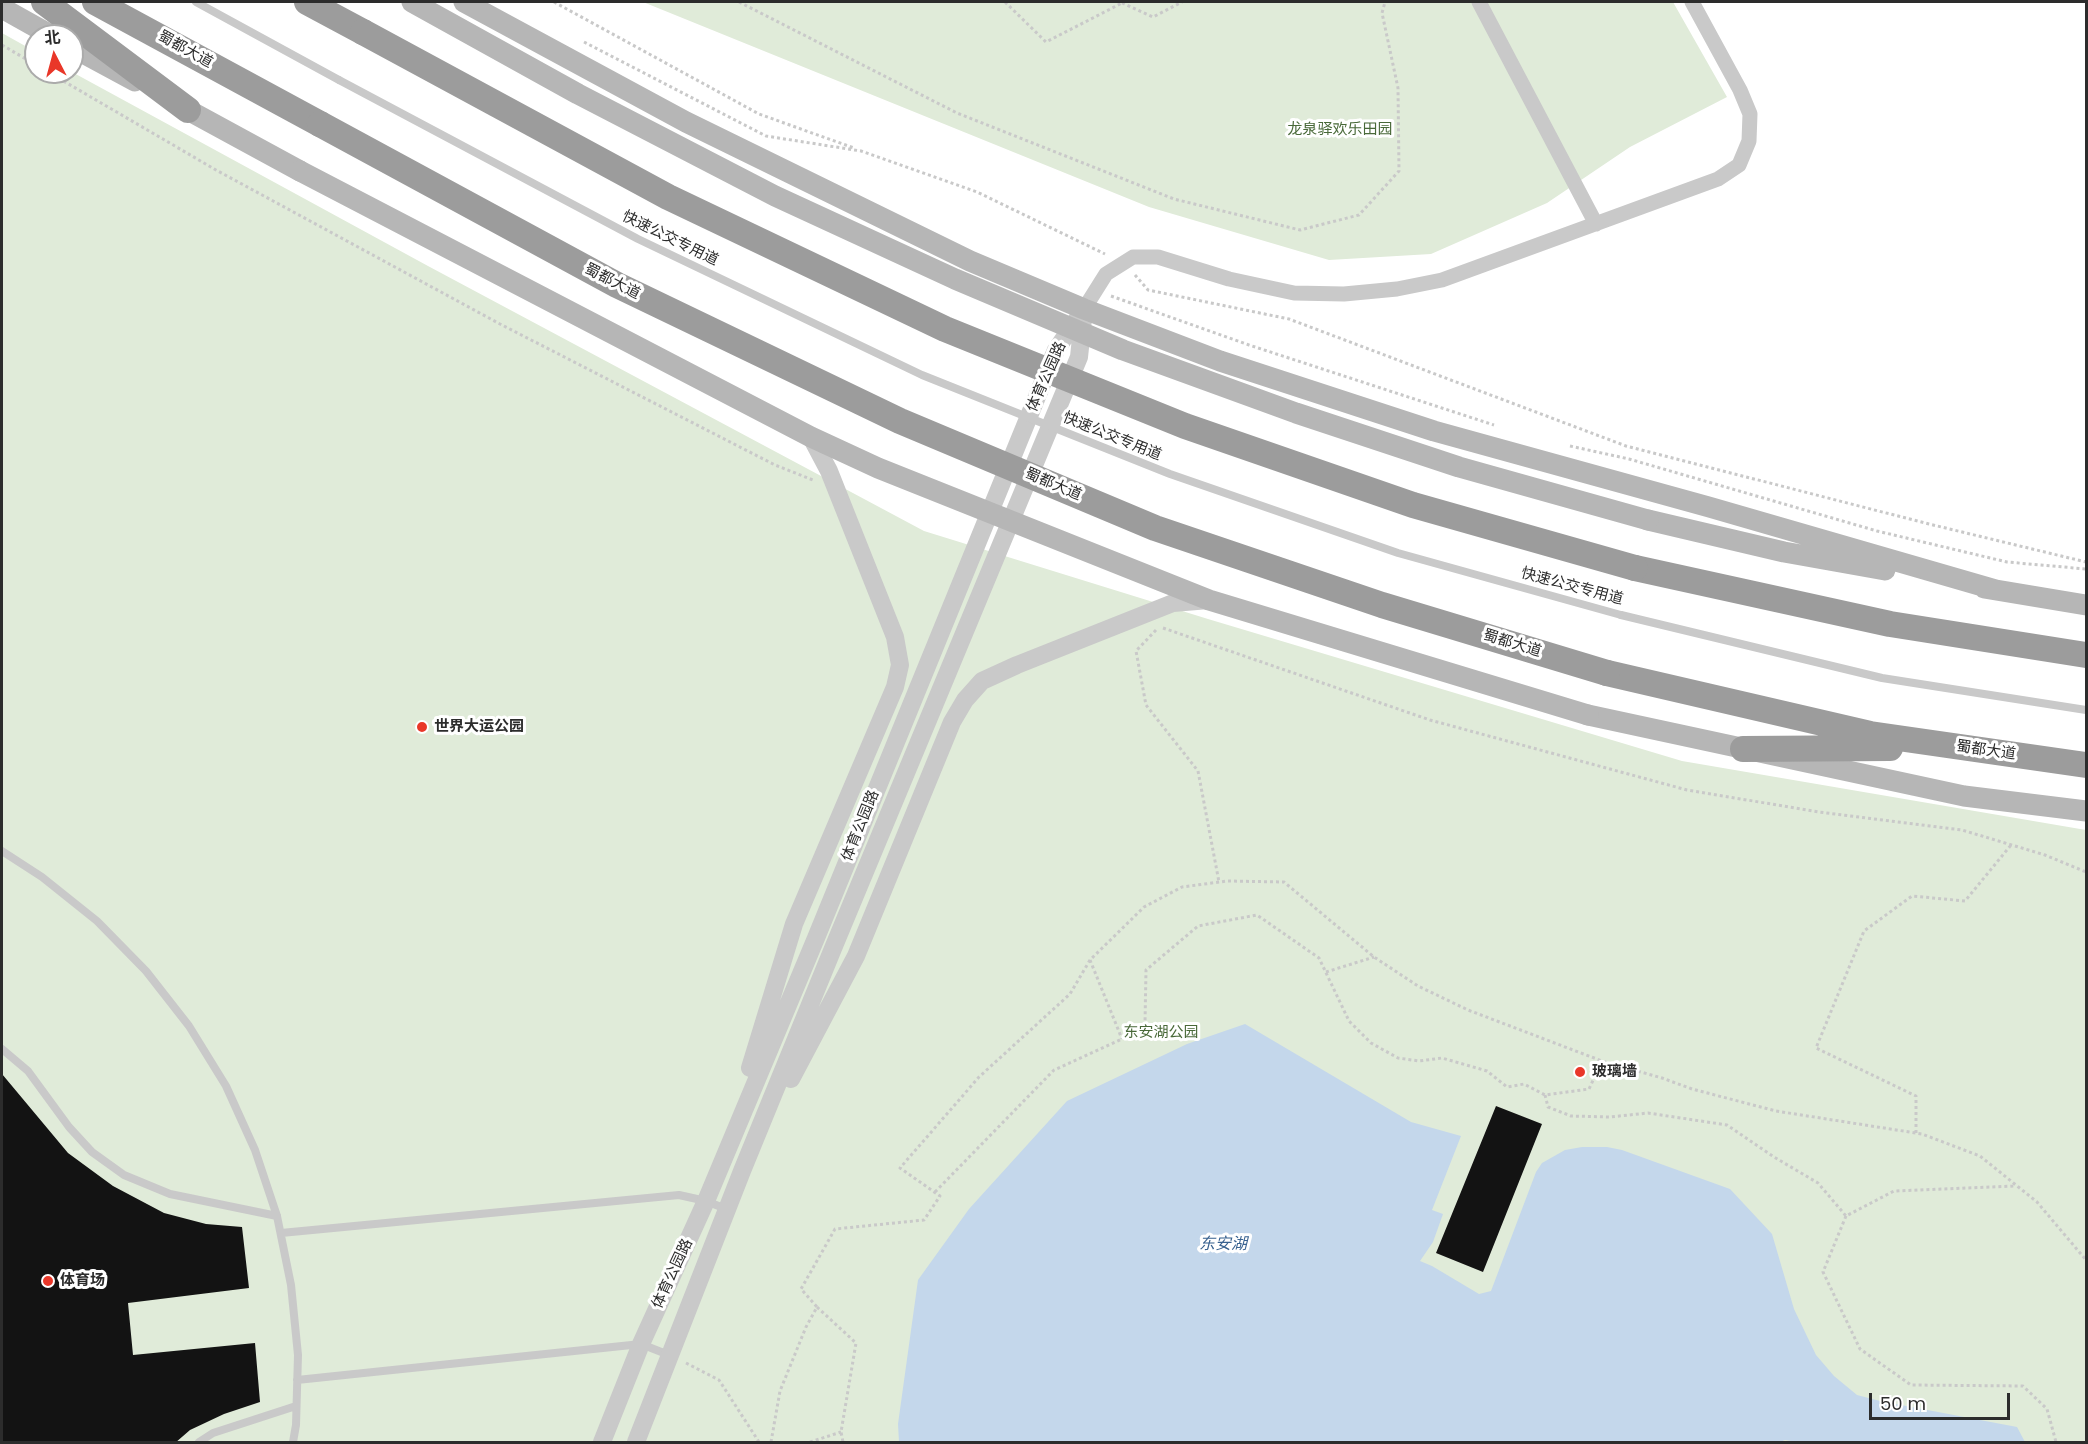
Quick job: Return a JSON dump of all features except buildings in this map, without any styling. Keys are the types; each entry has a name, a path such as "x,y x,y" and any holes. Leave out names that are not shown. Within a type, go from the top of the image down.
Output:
{"highway":[{"path":"44,2 188,110"},
{"name":"蜀都大道","path":"95,2 617,285 900,421 1155,528 1382,605 1607,673 1870,734 2086,765"},
{"path":"307,2 668,196 945,329 1185,426 1413,505 1635,568 1890,624 2086,655"},
{"path":"1743,749 1971,748"}],"main road":[{"path":"412,2 578,94 776,196 954,279 1123,350 1296,413 1459,467 1648,520 1784,552 2086,605"},
{"path":"464,2 686,122 970,261 1084,309 1220,361 1434,431 1996,590"},
{"path":"2,8 31,24"},
{"path":"84,54 300,171 811,437 889,472 1209,600 1588,716 1964,796 2086,811"}],"street":[{"path":"1479,2 1596,224"},
{"path":"1084,309 1106,274 1134,257 1158,256 1229,279 1294,293 1344,294 1397,289 1442,280 1719,179 1739,165 1749,141 1750,114 1740,90 1692,2"},
{"name":"体育公园路","path":"602,1443 641,1344 706,1201 816,938 1056,350 1084,309"},
{"name":"体育公园路","path":"636,1443 742,1171 1079,357 1084,309"},
{"path":"721,1164 794,924 895,687 900,665 895,637 837,490 811,437"},
{"path":"742,1171 856,956 952,722 965,700 982,681 1017,665 1173,603 1209,600"}],"lane":[{"name":"快速公交专用道","path":"196,2 638,239 922,375 1170,474 1387,549 1621,615 1882,678 2086,710"},
{"path":"2,851 42,877 97,921 146,971 189,1026 226,1086 250,1139 277,1216 291,1285 298,1355 293,1443"},
{"path":"2,1049 28,1071 69,1127 92,1152 124,1175 170,1194 277,1216"},
{"path":"281,1233 679,1194 728,1209"},
{"path":"297,1380 641,1344 671,1356"},
{"path":"199,1443 213,1433 296,1406"}],"path":[{"path":"554,2 759,114 977,192 1124,263 1148,290 1289,319 1626,446 1951,530 2086,562"},
{"path":"739,2 957,113 1174,199 1300,230 1359,215 1399,171 1398,88 1382,13 1385,2"},
{"path":"1005,2 1046,42 1122,2 1153,17 1182,2"},
{"path":"578,39 766,136 861,151"},
{"path":"2,45 24,58"},
{"path":"69,84 216,170 500,324 775,465 837,490"},
{"path":"1107,294 1249,345 1498,426"},
{"path":"1564,445 1629,459 1876,531 2007,562 2086,568"},
{"path":"1219,882 1198,771 1146,705 1136,651 1160,627 1430,720 1687,790 1819,812 1962,830 2045,855 2086,872"},
{"path":"1916,1133 1916,1096 1816,1048 1864,931 1912,896 1965,901 2011,845"},
{"path":"843,1443 841,1432 856,1343 801,1289 835,1229 924,1220 940,1196 900,1168 979,1077 1070,994 1090,960 1144,907 1182,887 1219,882 1284,882 1374,957 1418,986 1467,1010 1602,1061 1692,1089 1776,1111 1916,1133 1980,1156 2037,1202 2086,1260"},
{"path":"935,1192 1054,1070 1122,1039 1145,1023 1146,970 1198,926 1257,915 1319,958 1349,1020 1371,1044 1398,1058 1419,1061 1442,1058 1487,1071 1507,1088 1524,1084 1545,1095 1589,1089 1602,1061"},
{"path":"1326,972 1374,957"},
{"path":"1090,960 1122,1039"},
{"path":"1545,1095 1548,1107 1571,1116 1610,1117 1648,1113 1727,1125 1818,1183 1846,1216"},
{"path":"2016,1185 1894,1191 1846,1216 1823,1272 1860,1349 1911,1385 2023,1386 2047,1409 2056,1443"},
{"path":"771,1443 780,1390 817,1306"},
{"path":"671,1356 719,1380 759,1443"},
{"path":"810,1443 841,1432"}],"green space":[{"name":"龙泉驿欢乐田园","path":"643,2 1673,2 1727,97 1630,147 1547,203 1431,254 1329,260 1149,207"},
{"name":"东安湖公园","path":"2,33 24,45 24,84 84,84 84,79 428,266 924,531 1682,761 2086,830 2086,1442 2,1442"}],"water":[{"name":"东安湖","path":"1245,1024 1411,1122 1461,1136 1432,1210 1443,1214 1433,1242 1420,1261 1479,1294 1491,1291 1536,1172 1542,1163 1565,1150 1582,1147 1607,1147 1622,1150 1730,1189 1772,1234 1794,1309 1816,1355 1834,1376 1857,1395 2017,1427 2025,1442 1797,1442 1785,1440 1780,1442 899,1442 898,1424 918,1280 969,1209 1067,1101 1187,1044"}],"place":[{"name":"世界大运公园","path":"422,727"},
{"name":"玻璃墙","path":"1580,1072"},
{"name":"体育场","path":"48,1281"}]}
